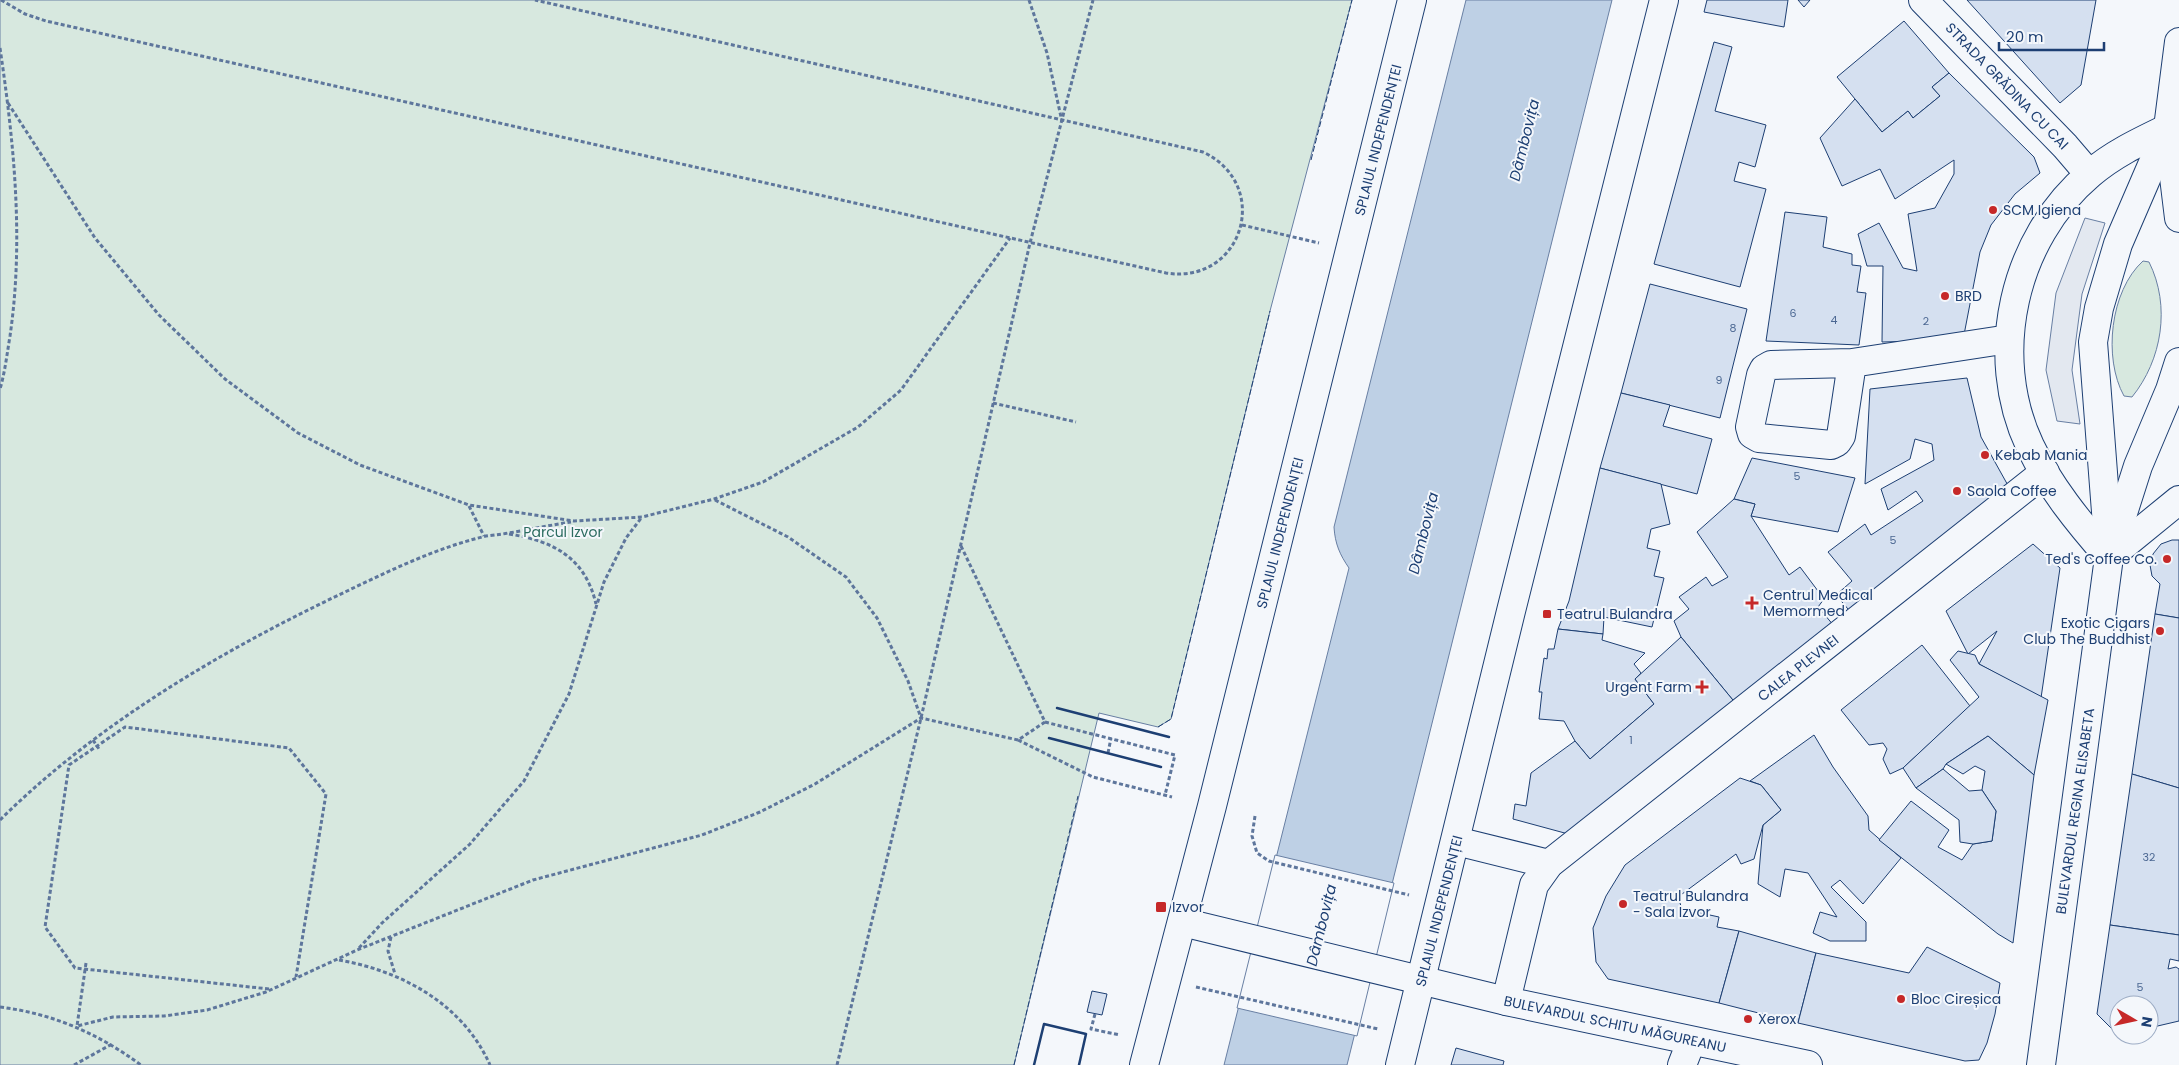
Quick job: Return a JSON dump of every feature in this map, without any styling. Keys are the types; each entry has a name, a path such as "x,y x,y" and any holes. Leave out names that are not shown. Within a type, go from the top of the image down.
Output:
{"main road":[{"name":"SPLAIUL INDEPENDENȚEI","path":"1144,1065 1352,251 1412,0"},
{"name":"SPLAIUL INDEPENDENȚEI","path":"1400,1065 1664,0"},
{"name":"STRADA GRĂDINA CU CAI","path":"1923,0 2065,146 2089,174"},
{"path":"2179,42 2173,134 2179,218"},
{"path":"2109,557 2068,506 2030,446 2019,416 2011,383 2009,339 2018,285 2028,256 2044,227 2089,174 2120,152 2173,134"},
{"path":"2109,557 2093,342 2099,308 2116,252 2173,134"},
{"path":"1852,364 2009,339"},
{"path":"2109,557 2138,466 2170,390 2179,362"},
{"name":"CALEA PLEVNEI","path":"1506,1001 1534,885 1549,864 2046,472"},
{"path":"2109,557 2179,500"},
{"name":"BULEVARDUL REGINA ELISABETA","path":"2041,1065 2109,557"},
{"path":"1456,841 1549,864"},
{"name":"BULEVARDUL SCHITU MĂGUREANU","path":"1182,922 1506,1001 1686,1053 1808,1065"}],"path":[{"path":"1,0 25,14 46,21 1166,273 1187,274 1207,268 1224,256 1231,248 1242,225 1243,209 1239,188 1228,170 1212,156 1193,149 535,0"},
{"path":"1029,0 1047,53 1062,119"},
{"path":"838,1065 921,718 1030,243 1094,0"},
{"path":"0,48 8,103 18,210 16,295 0,389"},
{"path":"8,103 95,238 159,315 225,379 298,433 360,466 468,505 574,521"},
{"path":"1242,225 1352,251"},
{"path":"0,820 70,756 186,677 306,610 401,565 484,536 506,534 574,521 642,516 714,499 762,482 807,457 858,427 901,390 1010,238"},
{"path":"993,403 1076,422"},
{"path":"714,499 788,538 846,577 877,618 908,681 921,718"},
{"path":"468,505 484,536"},
{"path":"357,950 382,924 470,844 524,781 569,694 596,606 614,560 642,516"},
{"path":"506,534 533,538 552,544 568,556 586,576 592,588 596,606"},
{"path":"960,545 1046,722"},
{"path":"77,1026 113,1018 164,1016 207,1010 271,989 357,950 483,898 533,880 702,835 760,812 815,784 921,718 1018,740 1093,777 1172,797"},
{"path":"1018,740 1046,722 1175,754 1165,795"},
{"path":"271,989 75,968 46,927 69,765 98,748 125,727 289,748 326,794 296,978"},
{"path":"1108,753 1111,738"},
{"path":"93,740 98,748"},
{"path":"1255,816 1252,836 1257,854 1269,861 1412,895"},
{"path":"391,937 388,951 395,974"},
{"path":"338,959 366,964 395,974 434,998 463,1023 490,1065"},
{"path":"77,1026 86,963"},
{"path":"1165,980 1381,1030"},
{"path":"0,1007 77,1026 112,1044 141,1065"},
{"path":"1095,1014 1091,1028 1121,1035"},
{"path":"74,1065 112,1044"}],"green space":[{"name":"Parcul Izvor","path":"0,0 1352,0 1270,311 1171,719 1158,727 1099,713 1014,1065 0,1065"},
{"path":"2143,261 2149,262 2156,279 2160,296 2160,332 2150,366 2132,397 2124,396 2117,381 2113,363 2113,326 2123,289"}],"shaded area":[{"path":"2085,218 2105,223 2082,294 2072,370 2080,424 2057,421 2046,370 2056,293"}],"water":[{"name":"Dâmbovița","path":"1466,0 1612,0 1347,1065 1224,1065 1349,568 1338,549 1334,527"}],"pier":[{"path":"1275,855 1394,883 1357,1036 1237,1008"}],"building":[{"path":"1707,0 1788,0 1784,27 1704,12"},
{"path":"1798,0 1810,0 1804,7"},
{"path":"1967,0 2096,0 2081,85 2060,103"},
{"path":"1904,21 1949,73 1932,87 1940,96 1913,118 1908,111 1882,132 1837,77"},
{"path":"1714,42 1732,47 1715,111 1766,125 1755,167 1739,162 1734,181 1766,189 1740,287 1654,264"},
{"path":"1949,73 2034,157 2040,173 2015,194 1991,225 1980,252 1963,340 1882,342 1883,266 1867,266 1858,234 1879,223 1903,268 1917,271 1908,214 1935,208 1954,174 1954,160 1895,199 1880,169 1842,186 1820,138 1855,99 1882,132 1908,111 1913,118 1940,96 1932,87"},
{"path":"1785,212 1827,217 1823,247 1852,254 1852,265 1861,266 1857,292 1866,293 1859,345 1766,341"},
{"path":"1650,284 1747,309 1720,418 1621,393"},
{"path":"1967,378 1981,437 2010,489 1854,616 1836,595 1852,581 1828,552 1865,524 1871,535 1923,501 1916,491 1888,510 1881,489 1934,460 1932,444 1915,439 1910,459 1865,484 1870,389"},
{"path":"1621,393 1670,405 1663,426 1712,439 1697,494 1600,468"},
{"path":"1752,458 1855,478 1838,532 1751,516 1755,504 1734,499"},
{"path":"1600,468 1661,484 1670,524 1651,529 1647,548 1660,551 1654,576 1664,578 1652,627 1604,617 1603,634 1558,629 1569,601"},
{"name":"Centrul Medical Memormed","path":"1734,499 1755,504 1751,516 1789,575 1800,567 1824,599 1818,607 1835,627 1737,705 1681,637 1674,621 1689,609 1679,597 1706,577 1712,586 1728,577 1697,532"},
{"path":"2172,540 2179,540 2179,618 2155,614 2160,584 2152,576 2150,565 2153,554 2161,544"},
{"path":"2033,544 2060,568 2041,698 1979,664 1997,631 1968,654 1946,611"},
{"path":"2155,614 2179,618 2179,788 2132,774"},
{"path":"1558,629 1603,634 1602,640 1645,653 1634,664 1641,673 1635,679 1654,704 1590,759 1575,741 1564,721 1539,719 1542,692 1539,692 1544,658 1547,659 1548,649 1554,649"},
{"path":"1681,637 1737,705 1572,835 1513,819 1515,804 1526,806 1531,773 1575,741 1590,759 1654,704 1635,679"},
{"path":"1922,645 1970,706 1903,768 1890,774 1883,759 1887,749 1883,743 1869,745 1841,710"},
{"path":"1958,651 1975,655 1979,664 2048,700 2034,775 1988,736 1946,764 1943,769 1916,788 1903,768 1979,697 1950,660"},
{"path":"1814,735 1833,767 1868,816 1869,830 1901,858 1863,904 1840,880 1831,887 1866,922 1866,941 1830,941 1813,933 1820,912 1837,917 1808,873 1785,869 1780,897 1758,884 1763,825 1781,810 1761,785 1750,781"},
{"path":"1988,736 2034,775 2013,943 1998,934 1879,840 1911,801 1949,830 1938,847 1962,860 1973,844 1992,841 1996,811 1982,790 1985,771 1975,766 1963,774 1946,764"},
{"path":"1943,769 1969,791 1982,790 1996,811 1992,841 1973,844 1960,842 1959,820 1916,788"},
{"path":"2132,774 2179,788 2179,935 2110,925"},
{"path":"1740,778 1761,785 1781,810 1763,825 1754,859 1741,864 1736,854 1678,897 1682,909 1719,917 1717,927 1739,931 1719,1003 1608,979 1596,962 1593,928 1606,896 1625,865"},
{"path":"2110,925 2179,935 2179,961 2170,959 2168,969 2176,967 2179,969 2179,1021 2159,1026 2159,995 2109,995 2109,1026 2097,1014"},
{"path":"1739,931 1816,953 1798,1023 1719,1003"},
{"name":"Bloc Cireșica","path":"1927,947 2000,983 1995,1014 1987,1043 1979,1060 1965,1061 1798,1023 1816,953 1909,973"},
{"path":"1092,991 1107,994 1102,1015 1087,1012"},
{"path":"1456,1048 1504,1061 1503,1065 1451,1065"}],"fence":[{"path":"1311,160 1352,0"},
{"path":"1158,727 1171,719 1270,311"},
{"path":"1014,1065 1078,796"}],"wall":[{"path":"1057,708 1169,737"},
{"path":"1049,738 1161,767"},
{"path":"1034,1065 1044,1024 1086,1034 1079,1065"}],"place":[{"name":"SCM Igiena","path":"1993,210"},
{"name":"BRD","path":"1945,296"},
{"name":"Kebab Mania","path":"1985,455"},
{"name":"Saola Coffee","path":"1957,491"},
{"name":"Ted's Coffee Co.","path":"2167,559"},
{"name":"Centrul Medical Memormed","path":"1752,603"},
{"name":"Teatrul Bulandra","path":"1547,614"},
{"name":"Exotic Cigars Club The Buddhist","path":"2160,631"},
{"name":"Urgent Farm","path":"1702,687"},
{"name":"Teatrul Bulandra - Sala Izvor","path":"1623,904"},
{"name":"Izvor","path":"1161,907"},
{"name":"Bloc Cireșica","path":"1901,999"},
{"name":"Xerox","path":"1748,1019"}]}
